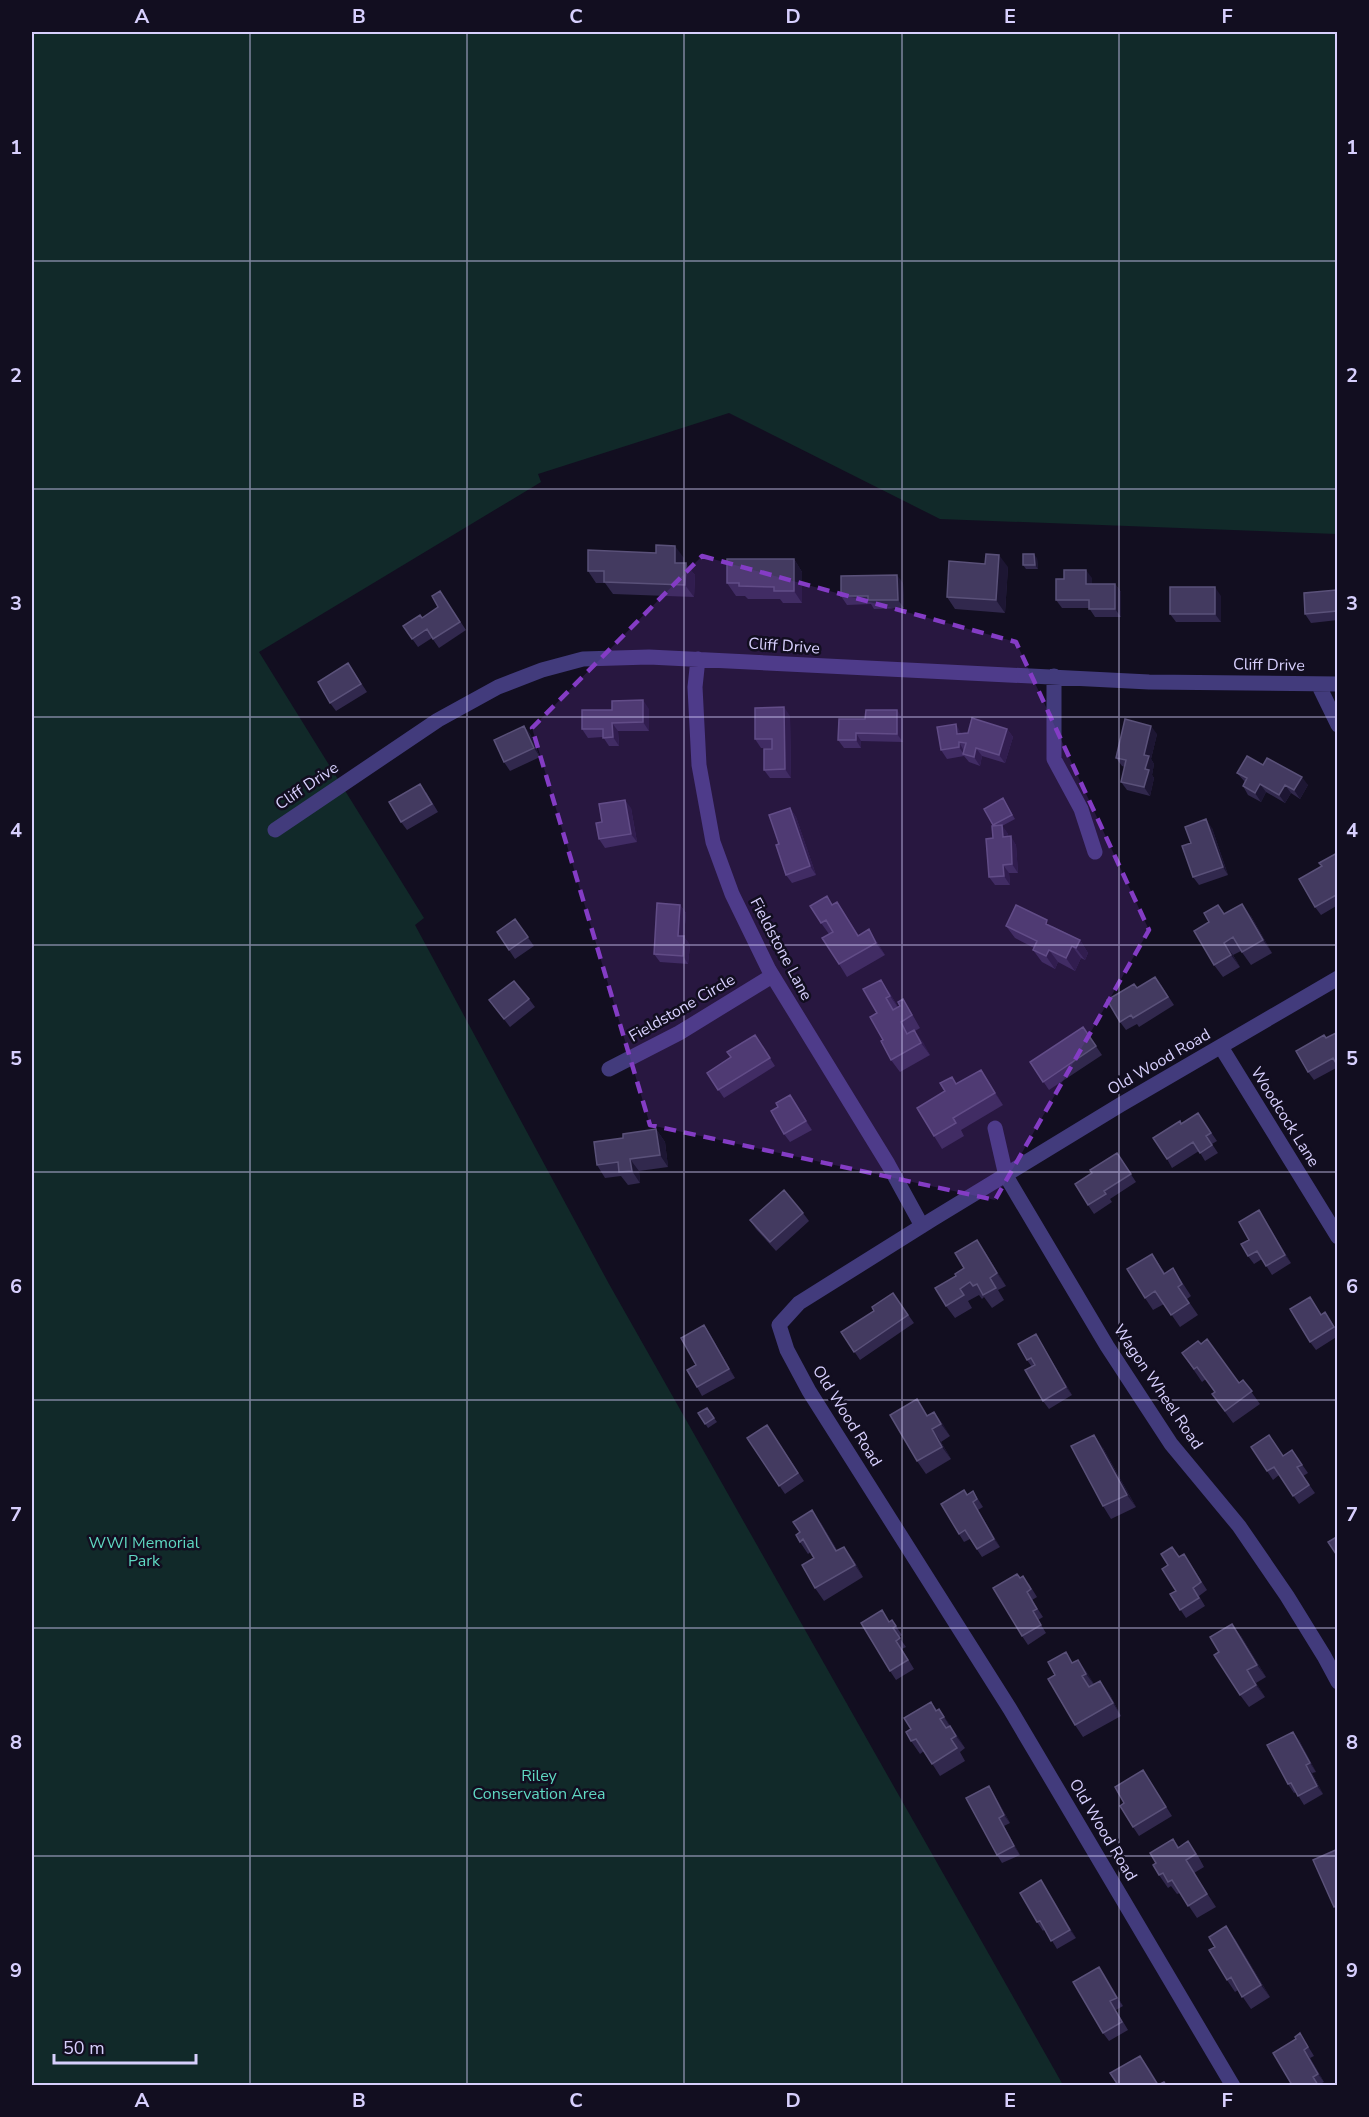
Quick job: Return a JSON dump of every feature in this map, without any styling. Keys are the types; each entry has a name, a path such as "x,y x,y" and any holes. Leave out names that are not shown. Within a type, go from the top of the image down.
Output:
{"street":[{"name":"Cliff Drive","path":"275,830 438,720 498,687 542,670 583,659 649,657 1149,682 1338,684"},
{"name":"Fieldstone Lane","path":"698,659 695,687 699,765 713,842 732,894 772,976 888,1164 922,1226"},
{"path":"1053,676 1054,759 1081,809 1095,852"},
{"path":"1318,684 1338,725"},
{"name":"Fieldstone Circle","path":"609,1069 679,1033 772,976"},
{"name":"Old Wood Road","path":"1233,2085 1016,1719 809,1391 787,1350 779,1325 799,1303 922,1226 1120,1105 1338,978"},
{"name":"Woodcock Lane","path":"1221,1047 1338,1237"},
{"name":"Wagon Wheel Road","path":"995,1128 1006,1176 1107,1346 1171,1444 1239,1526 1293,1606 1338,1682"}],"highlighted area":[{"path":"702,556 1016,642 1149,930 995,1200 650,1125 532,728"}],"green space":[{"name":"Riley Conservation Area","path":"32,32 1337,32 1337,534 940,519 729,413 538,474 541,482 259,652 424,918 415,925 609,1284 1063,2085 32,2086"}],"building":[{"path":"656,545 675,546 675,563 686,563 685,585 604,582 604,571 588,571 588,550 656,553"},
{"path":"986,554 999,555 996,600 947,597 949,561 985,564"},
{"path":"1023,554 1034,554 1035,565 1023,565"},
{"path":"727,559 794,559 794,591 774,591 774,587 739,586 739,583 727,583"},
{"path":"1064,570 1086,570 1086,584 1115,584 1115,609 1089,609 1089,600 1056,600 1056,579 1064,579"},
{"path":"897,575 898,600 868,600 868,596 841,596 841,576"},
{"path":"1170,587 1215,587 1215,614 1170,614"},
{"path":"1336,590 1337,611 1305,614 1304,593"},
{"path":"440,591 460,622 433,639 427,629 412,639 403,626 420,615 422,618 438,607 432,596"},
{"path":"348,663 361,684 330,703 318,682"},
{"path":"643,700 643,722 612,723 613,737 603,738 603,729 582,729 582,710 612,710 612,701"},
{"path":"784,707 785,769 764,770 764,749 772,749 772,739 755,739 755,708"},
{"path":"866,710 897,710 897,734 856,733 856,740 838,740 839,719 865,719"},
{"path":"972,718 1007,729 999,755 976,748 974,757 963,754 966,743 959,742 959,747 941,750 937,727 956,724 957,734 968,733"},
{"path":"1125,719 1151,726 1144,755 1149,756 1145,769 1149,770 1144,787 1121,782 1126,760 1116,758"},
{"path":"524,726 534,748 504,762 494,740"},
{"path":"1247,756 1263,765 1267,758 1302,777 1294,790 1285,785 1279,795 1260,784 1255,793 1243,786 1247,778 1237,773"},
{"path":"420,784 432,804 401,822 389,802"},
{"path":"1003,798 1012,815 993,825 984,809"},
{"path":"625,800 631,834 599,839 596,823 602,822 599,804"},
{"path":"790,808 810,866 786,875 769,815"},
{"path":"1206,819 1223,867 1193,877 1182,846 1191,843 1185,827"},
{"path":"1002,825 1003,837 1011,836 1012,864 1003,865 1004,876 989,877 986,839 993,838 992,826"},
{"path":"1337,853 1338,894 1315,907 1299,879 1322,866 1319,863"},
{"path":"827,896 832,905 837,902 858,936 869,929 876,943 839,964 822,938 833,932 826,920 821,923 810,906"},
{"path":"657,903 680,905 678,936 684,936 683,956 654,954"},
{"path":"1242,904 1263,940 1242,952 1233,937 1224,943 1231,955 1214,965 1194,931 1209,922 1204,913 1218,905 1224,914"},
{"path":"1016,905 1047,920 1046,924 1080,940 1076,948 1072,946 1066,958 1049,950 1046,956 1033,950 1037,941 1006,926"},
{"path":"515,919 528,937 509,950 497,932"},
{"path":"1155,977 1168,997 1133,1018 1131,1015 1120,1022 1107,1000 1134,984 1137,988"},
{"path":"881,980 890,996 886,998 893,1010 900,1006 898,1002 903,999 912,1015 901,1022 907,1034 914,1030 921,1043 891,1060 870,1017 877,1013 863,989"},
{"path":"514,981 529,999 504,1019 489,1000"},
{"path":"1083,1027 1096,1046 1043,1082 1030,1062"},
{"path":"1338,1032 1338,1065 1333,1058 1308,1072 1296,1051 1324,1035 1326,1038"},
{"path":"755,1035 770,1058 718,1090 707,1073 731,1057 727,1052"},
{"path":"981,1070 995,1093 953,1118 956,1123 934,1136 917,1108 945,1091 940,1083 952,1077 956,1084"},
{"path":"790,1095 806,1121 784,1134 771,1111 778,1107 776,1103"},
{"path":"1198,1113 1211,1133 1206,1136 1212,1145 1200,1153 1193,1142 1167,1159 1153,1138"},
{"path":"656,1129 660,1155 630,1159 632,1171 619,1172 618,1162 597,1165 594,1142 623,1138 623,1134"},
{"path":"1117,1153 1131,1174 1104,1191 1106,1194 1088,1205 1075,1184 1092,1173 1090,1170"},
{"path":"784,1190 803,1213 770,1242 750,1220"},
{"path":"1259,1210 1285,1255 1266,1266 1257,1251 1248,1256 1241,1244 1249,1240 1239,1222"},
{"path":"977,1240 997,1273 990,1278 996,1288 983,1295 977,1284 973,1286 970,1282 960,1289 964,1295 946,1306 935,1288 956,1276 955,1274 964,1268 955,1253"},
{"path":"1152,1254 1164,1274 1173,1268 1182,1284 1178,1287 1189,1303 1171,1315 1155,1291 1145,1298 1127,1269"},
{"path":"893,1293 908,1315 854,1352 841,1332 874,1311 872,1307"},
{"path":"1310,1297 1321,1315 1325,1312 1334,1327 1310,1342 1290,1309"},
{"path":"704,1325 729,1369 697,1387 687,1370 696,1365 681,1338"},
{"path":"1036,1334 1066,1387 1043,1401 1025,1370 1035,1365 1031,1358 1027,1360 1018,1344"},
{"path":"1207,1339 1239,1383 1243,1380 1252,1391 1225,1411 1212,1394 1215,1392 1197,1367 1194,1369 1182,1353 1198,1341 1201,1344"},
{"path":"917,1399 927,1416 934,1412 941,1424 932,1429 942,1447 917,1461 890,1415"},
{"path":"707,1408 714,1418 705,1424 698,1413"},
{"path":"767,1425 798,1473 779,1486 747,1438"},
{"path":"1094,1435 1127,1495 1103,1506 1071,1446"},
{"path":"1269,1435 1283,1456 1292,1450 1302,1465 1297,1467 1309,1485 1293,1496 1274,1467 1267,1471 1251,1447"},
{"path":"964,1490 967,1495 973,1491 977,1499 973,1502 994,1539 977,1549 965,1530 959,1534 941,1504"},
{"path":"812,1510 836,1551 844,1547 855,1565 815,1588 802,1565 814,1558 803,1539 800,1542 796,1535 800,1532 793,1522"},
{"path":"1338,1536 1338,1557 1328,1542"},
{"path":"1172,1547 1179,1557 1184,1554 1201,1582 1193,1588 1199,1598 1180,1610 1170,1594 1176,1591 1162,1569 1168,1565 1161,1554"},
{"path":"1017,1574 1020,1578 1023,1576 1031,1589 1027,1592 1037,1609 1033,1611 1041,1625 1022,1636 993,1588"},
{"path":"882,1610 889,1622 892,1620 896,1626 893,1628 900,1638 896,1641 908,1660 890,1671 861,1623"},
{"path":"1232,1624 1257,1665 1247,1670 1256,1685 1240,1695 1214,1655 1219,1652 1210,1637"},
{"path":"1066,1652 1072,1663 1078,1660 1086,1674 1082,1676 1089,1687 1100,1681 1113,1703 1075,1725 1048,1679 1055,1675 1048,1662"},
{"path":"931,1702 936,1711 939,1709 944,1717 940,1719 946,1728 950,1726 956,1736 951,1739 957,1748 932,1764 916,1739 911,1741 906,1732 911,1729 904,1718"},
{"path":"1293,1732 1310,1763 1306,1765 1317,1786 1298,1796 1291,1783 1288,1784 1267,1745"},
{"path":"1143,1770 1166,1807 1133,1827 1120,1806 1124,1803 1115,1787"},
{"path":"989,1786 1004,1815 999,1818 1014,1846 997,1855 966,1798"},
{"path":"1173,1839 1178,1848 1188,1841 1196,1854 1186,1860 1207,1894 1188,1906 1172,1880 1168,1882 1163,1873 1159,1875 1150,1853"},
{"path":"1338,1849 1338,1905 1334,1907 1313,1860"},
{"path":"1041,1880 1070,1930 1051,1941 1020,1893"},
{"path":"1226,1926 1261,1985 1242,1997 1231,1977 1227,1980 1209,1950 1215,1947 1209,1937"},
{"path":"1099,1967 1117,1998 1110,2001 1122,2022 1103,2033 1073,1982"},
{"path":"1300,2033 1308,2047 1304,2050 1318,2074 1313,2077 1318,2085 1292,2085 1273,2053 1296,2039 1295,2037"},
{"path":"1140,2056 1158,2085 1118,2085 1110,2073"}],"park label":[{"name":"WWI Memorial Park","path":"144,1552"}]}
